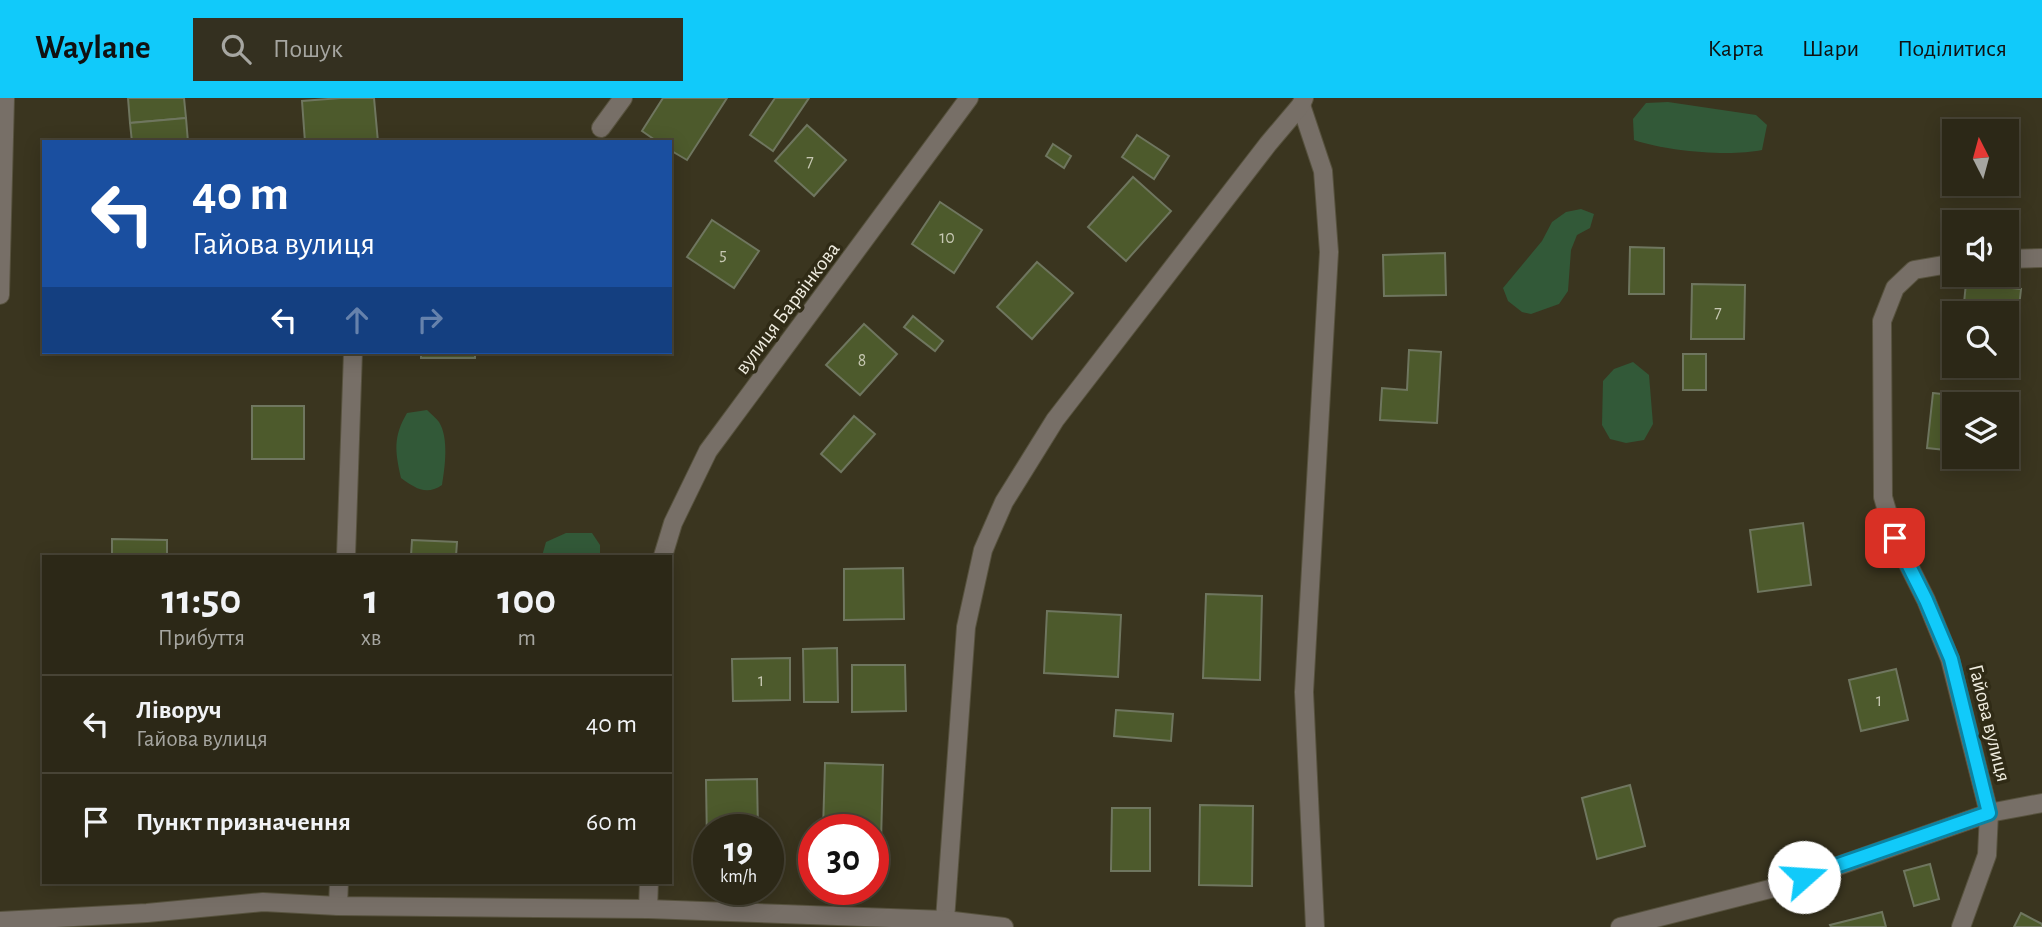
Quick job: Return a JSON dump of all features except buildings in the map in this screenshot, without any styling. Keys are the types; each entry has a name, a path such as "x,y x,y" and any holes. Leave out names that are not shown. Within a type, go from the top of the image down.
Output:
{"street":[{"path":"0,295 5,98"},
{"path":"601,128 623,98"},
{"name":"вулиця Барвінкова","path":"663,555 673,523 708,451 969,98"},
{"path":"945,920 966,627 983,550 999,514 1055,421 1302,102"},
{"path":"1302,102 1323,171 1329,252 1304,692 1315,927"},
{"path":"2019,259 2042,258"},
{"name":"Гайова вулиця","path":"1942,265 1914,270 1895,289 1882,321 1883,496 1895,538 1951,659 1989,813 1987,855 1961,927"},
{"path":"346,555 352,354"},
{"path":"1620,927 1778,887 1989,813 2042,803"},
{"path":"338,906 339,884"},
{"path":"648,909 649,884"},
{"path":"0,921 147,913 263,902 338,906 648,909 945,920 1004,927"}],"shaded area":[{"path":"1668,102 1756,115 1767,125 1762,150 1698,152 1634,140 1633,119 1646,103"},
{"path":"1581,209 1594,214 1590,228 1577,235 1571,250 1568,291 1559,304 1531,314 1522,312 1508,301 1503,288 1542,241 1552,222 1566,212"},
{"path":"1633,362 1649,375 1653,424 1644,440 1626,443 1610,439 1602,425 1603,381 1614,369"},
{"path":"427,410 438,420 442,429 445,453 442,485 431,490 416,488 401,478 396,444 399,429 407,413"},
{"path":"566,533 592,533 600,545 600,555 542,555 546,542"}],"route":[{"path":"1804,877 1989,813 1951,659 1895,538"}]}
